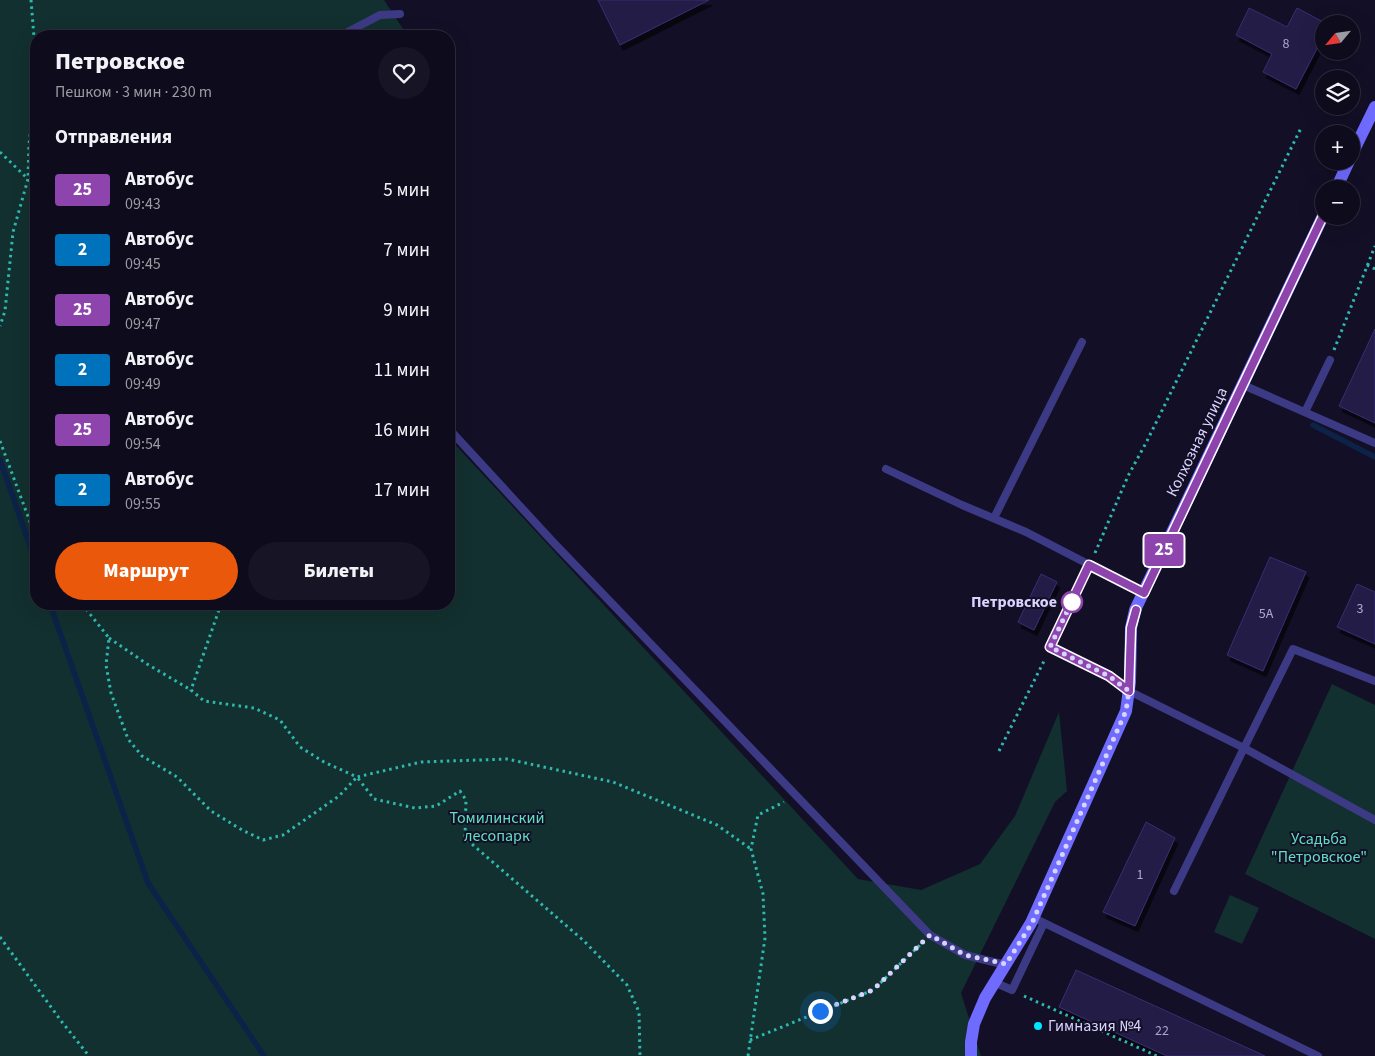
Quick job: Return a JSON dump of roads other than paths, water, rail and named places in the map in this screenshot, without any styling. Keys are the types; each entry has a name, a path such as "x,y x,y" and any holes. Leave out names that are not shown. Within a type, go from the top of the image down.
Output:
{"street":[{"path":"1360,137 1375,106"},
{"name":"Колхозная улица","path":"971,1056 974,1024 985,998 1006,964 1039,920 1126,711 1129,691 1131,628 1136,610 1319,225"}],"lane":[{"path":"351,30 380,15 400,14"},
{"path":"994,518 1082,342"},
{"path":"1305,412 1330,360"},
{"path":"1243,384 1375,443"},
{"path":"455,436 553,542 930,935 965,955 1006,964"},
{"path":"886,469 1026,532 1144,593"},
{"path":"1089,565 1050,647 1109,676 1129,691 1244,748 1375,820"},
{"path":"1174,891 1293,649 1375,681"},
{"path":"996,983 1011,994 1039,920 1318,1056"}],"waterway":[{"path":"1313,425 1375,457"},
{"path":"0,460 30,546"},
{"path":"52,610 148,883 264,1056"}],"place":[{"name":"Петровское","path":"1072,602"},
{"name":"Гимназия №4","path":"1038,1026"}],"park label":[{"name":"Томилинский лесопарк","path":"497,827"},
{"name":"Усадьба \"Петровское\"","path":"1319,848"}]}
